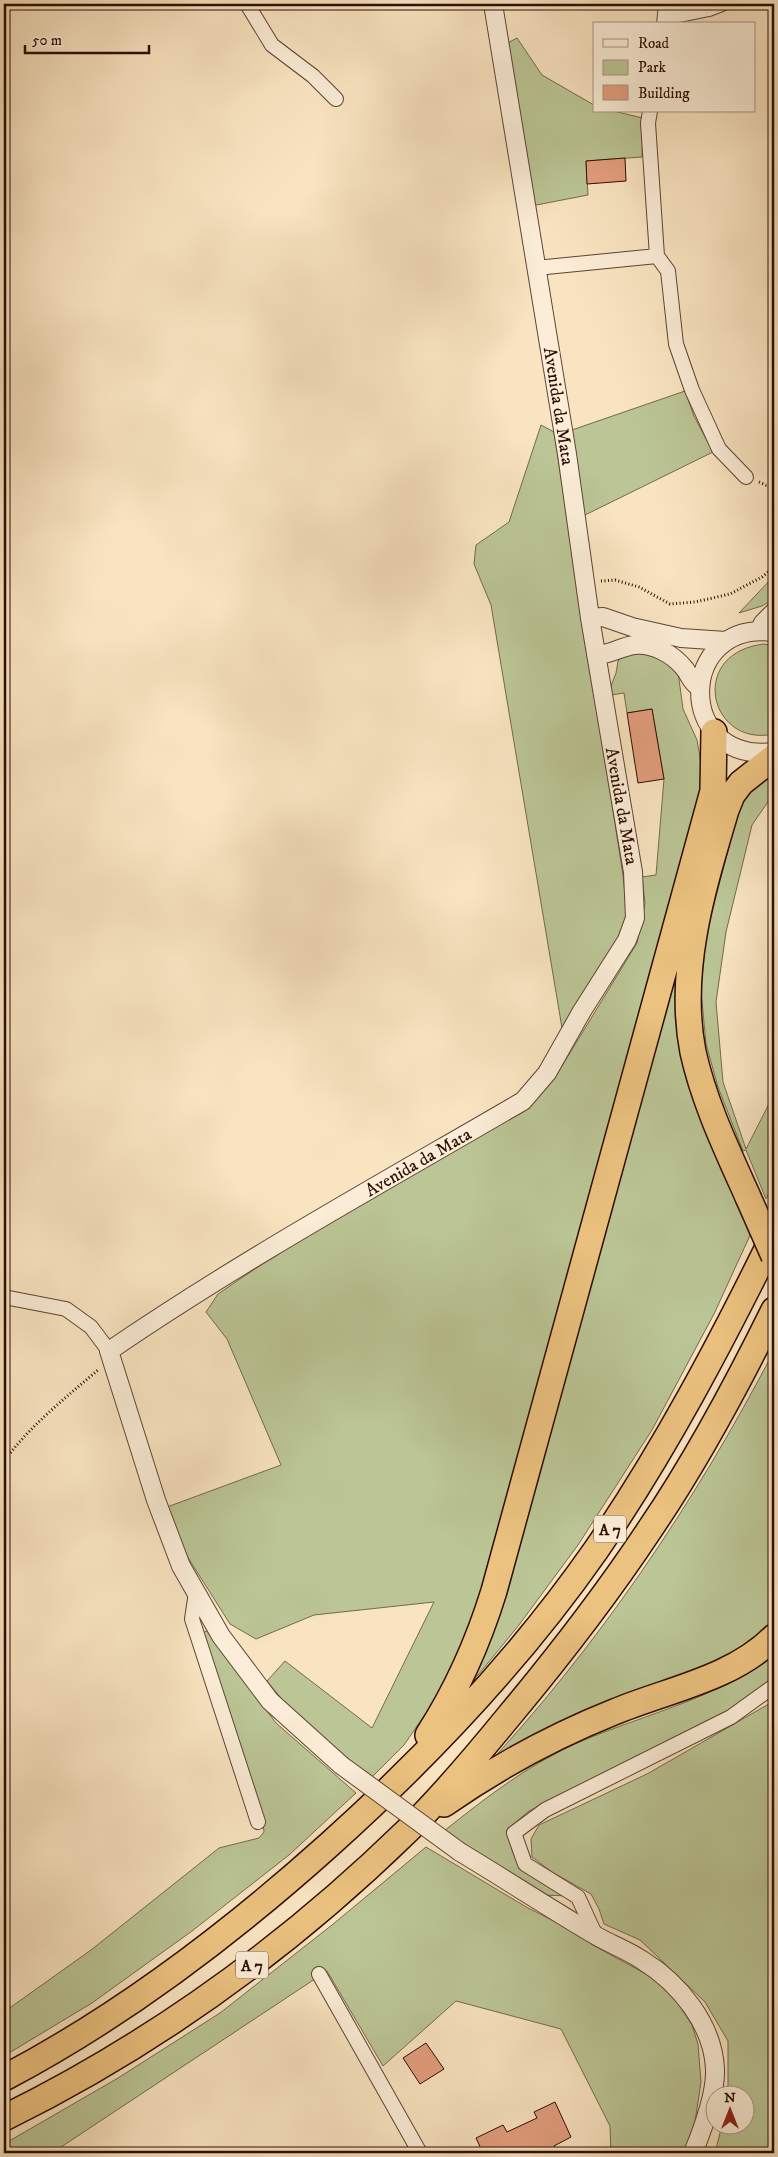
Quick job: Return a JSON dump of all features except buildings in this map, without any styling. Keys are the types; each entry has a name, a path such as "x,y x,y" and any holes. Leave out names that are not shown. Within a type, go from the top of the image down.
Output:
{"highway":[{"path":"394,1785 440,1717 458,1685 474,1650 494,1591 713,791 714,732"},
{"path":"774,757 741,783 732,795 726,810 696,923 688,981 689,1018 698,1069 709,1105 774,1256"},
{"name":"A 7","path":"4,2078 103,2018 223,1935 297,1874 394,1785 490,1686 559,1600 595,1551 649,1468 724,1334 774,1235"},
{"name":"A 7","path":"4,2118 108,2062 207,1998 247,1969 322,1909 410,1829 486,1744 564,1650 627,1564 652,1527 704,1440 774,1310"},
{"path":"410,1829 466,1789 546,1743 608,1714 715,1674 742,1661 774,1637"}],"street":[{"path":"247,4 272,45 313,76 336,99"},
{"name":"Avenida da Mata","path":"110,1355 158,1317 523,1101 547,1073 582,1011 627,940 635,918 633,872 596,656 567,454 493,4"},
{"path":"666,4 664,21 722,4"},
{"path":"650,112 648,123 657,256 668,271 676,344 692,390 718,449 746,477"},
{"path":"536,268 657,256"},
{"path":"774,612 762,622 767,631 742,633 726,641 712,654 704,669 699,687 702,711 714,732 727,744 742,751 759,754 774,752"},
{"path":"590,618 603,617 623,624 681,638 726,641"},
{"path":"596,656 635,645 658,649 678,662 692,682 699,687"},
{"path":"4,1296 66,1309 91,1327 110,1355 159,1508 181,1566 221,1636 270,1702 342,1765 460,1852 596,1936 643,1960 676,1987 697,2014 709,2039 715,2070 708,2110 693,2153"},
{"path":"196,1592 192,1619 258,1822"},
{"path":"596,1936 578,1897 525,1864 514,1833 545,1810 731,1717 774,1686"},
{"path":"319,1974 420,2153"}],"path":[{"path":"585,583 615,580 639,587 670,604 695,602 730,594 762,577 774,567"},
{"path":"4,1461 15,1445 110,1355"}],"green space":[{"path":"517,38 542,75 593,104 593,112 617,112 643,118 642,157 586,161 588,195 531,206 504,45"},
{"path":"685,391 694,416 713,452 583,516 569,431"},
{"path":"541,425 554,432 623,875 627,914 618,941 562,1028 491,605 474,564 476,545 509,522"},
{"path":"774,576 774,599 762,606 739,613"},
{"path":"764,644 774,646 774,734 752,735 734,727 722,714 716,698 716,680 724,664 740,651"},
{"path":"648,650 678,672 683,709 697,740 701,763 700,793 484,1588 466,1644 435,1700 404,1745 371,1778 290,1709 267,1681 285,1661 372,1728 434,1602 314,1615 256,1639 230,1624 187,1556 167,1507 281,1465 227,1339 206,1312 218,1294 299,1239 535,1101 554,1079 637,943 645,903 642,877 656,875 664,779 652,709 627,713 624,693 611,695 611,686 618,661 627,652"},
{"path":"774,771 774,793 752,825 726,932 716,1002 723,1082 746,1149 774,1094 774,1183 766,1199 746,1150 743,1151 718,1087 706,1044 701,990 706,934 738,813 751,787"},
{"path":"702,864 682,977 752,1231 714,1314 652,1430 578,1545 519,1625 465,1691"},
{"path":"774,1351 774,1627 753,1646 479,1774 564,1676 641,1573 711,1464"},
{"path":"207,1631 276,1723 356,1793 289,1855 192,1931 92,2003 4,2056 4,2012 91,1950 219,1848 259,1838 264,1832 262,1812 202,1633"},
{"path":"774,1654 774,1679 727,1713 529,1811 509,1828 510,1843 514,1855 520,1864 536,1878 570,1896 540,1895 444,1831 528,1769 546,1759 584,1740 705,1694 747,1673"},
{"path":"774,1701 774,2153 715,2153 720,2134 756,2134 756,2084 728,2084 728,2041 705,2002 640,1940 604,1924 591,1894 552,1872 532,1857 531,1839 539,1825 647,1774"},
{"path":"426,1847 528,1908 588,1938 591,1944 646,1974 672,1994 692,2025 698,2044 701,2082 693,2135 683,2153 611,2153 610,2126 561,2029 456,2001 383,2066 327,1971 52,2153 4,2153 4,2144 118,2078 220,2013 332,1925"}]}
